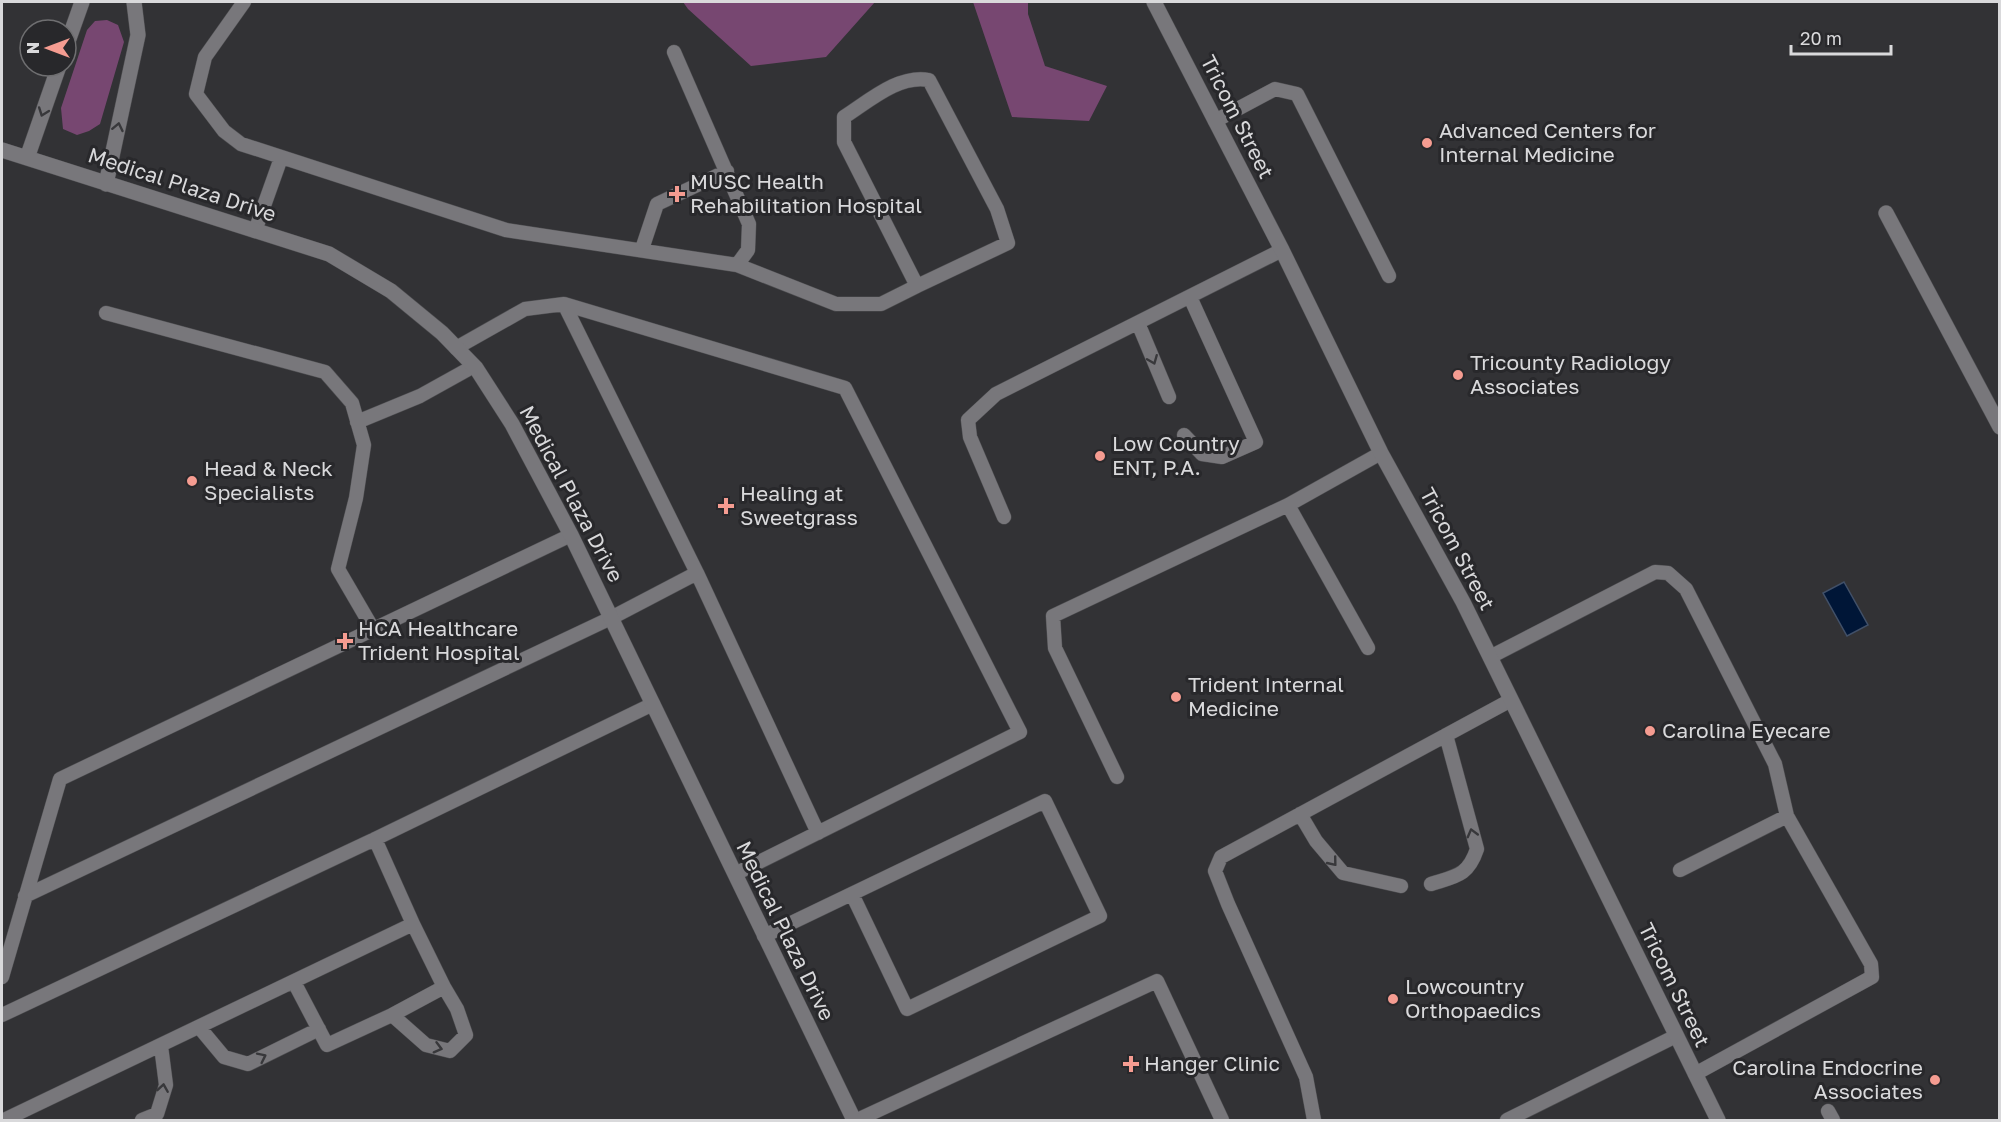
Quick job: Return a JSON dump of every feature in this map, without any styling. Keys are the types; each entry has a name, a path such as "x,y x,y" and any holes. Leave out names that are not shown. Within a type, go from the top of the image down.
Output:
{"street":[{"path":"76,18 82,2"},
{"path":"106,184 138,35 134,2"},
{"name":"Tricom Street","path":"1154,2 1282,250 1381,453 1463,602 1718,1120"},
{"path":"27,158 55,78"},
{"name":"Medical Plaza Drive","path":"2,150 329,254 391,291 442,333 474,366 512,424 571,535 856,1120"},
{"path":"1886,213 2000,427"}],"lane":[{"path":"244,2 205,57 196,94 224,131 241,144 506,230 737,265 836,304 880,304 1008,243 997,209 929,80 919,78 906,80 844,117 844,142 917,286"},
{"path":"674,52 749,224 748,250 737,265"},
{"path":"1215,121 1275,89 1297,94 1389,276"},
{"path":"255,231 281,158"},
{"path":"642,249 657,204 727,171"},
{"path":"1004,517 970,437 968,420 996,394 1282,250"},
{"path":"1184,435 1202,454 1222,457 1256,442 1190,297"},
{"path":"456,348 525,309 564,304 845,388 1020,732 735,874"},
{"path":"564,304 697,573 818,832"},
{"path":"106,313 325,372 352,403 364,445 356,498 338,569 373,629"},
{"path":"1138,323 1169,397"},
{"path":"357,422 420,396 474,366"},
{"path":"1117,777 1055,648 1053,616 1288,505 1381,453"},
{"path":"1288,505 1368,648"},
{"path":"2,978 60,779 571,535"},
{"path":"1490,657 1655,572 1668,573 1686,589 1774,764 1787,816 1871,964 1872,977 1695,1074"},
{"path":"26,896 611,618 697,573"},
{"path":"1314,1120 1306,1077 1215,871 1221,857 1511,700"},
{"path":"2,1015 375,839 653,704"},
{"path":"1431,884 1462,874 1472,862 1477,849 1446,735"},
{"path":"765,936 852,894 1046,801 1100,916 907,1010 852,894"},
{"path":"1300,814 1316,841 1342,873 1401,886"},
{"path":"1680,870 1787,816"},
{"path":"375,839 413,924 444,987 458,1009 466,1035 450,1051 426,1045 392,1015"},
{"path":"6,1120 413,924"},
{"path":"856,1120 1156,981 1222,1120"},
{"path":"294,982 327,1045 392,1015 444,987"},
{"path":"199,1027 224,1057 248,1064 319,1029"},
{"path":"1507,1120 1676,1036"},
{"path":"142,1120 157,1114 166,1085 161,1046"}],"shaded area":[{"path":"683,2 875,2 826,57 751,66"},
{"path":"973,2 1028,2 1028,14 1045,66 1107,86 1089,121 1012,117"},
{"path":"107,20 118,25 124,42 100,124 77,135 63,129 61,108 71,78 78,78 78,57 87,30 95,21"}],"water":[{"path":"1844,582 1868,625 1847,636 1823,593"}],"place":[{"name":"Advanced Centers for Internal Medicine","path":"1427,143"},
{"name":"MUSC Health Rehabilitation Hospital","path":"677,194"},
{"name":"Tricounty Radiology Associates","path":"1458,375"},
{"name":"Low Country ENT, P.A.","path":"1100,456"},
{"name":"Head & Neck Specialists","path":"192,481"},
{"name":"Healing at Sweetgrass","path":"726,506"},
{"name":"HCA Healthcare Trident Hospital","path":"345,641"},
{"name":"Trident Internal Medicine","path":"1176,697"},
{"name":"Carolina Eyecare","path":"1650,731"},
{"name":"Lowcountry Orthopaedics","path":"1393,999"},
{"name":"Hanger Clinic","path":"1131,1064"},
{"name":"Carolina Endocrine Associates","path":"1935,1080"}]}
